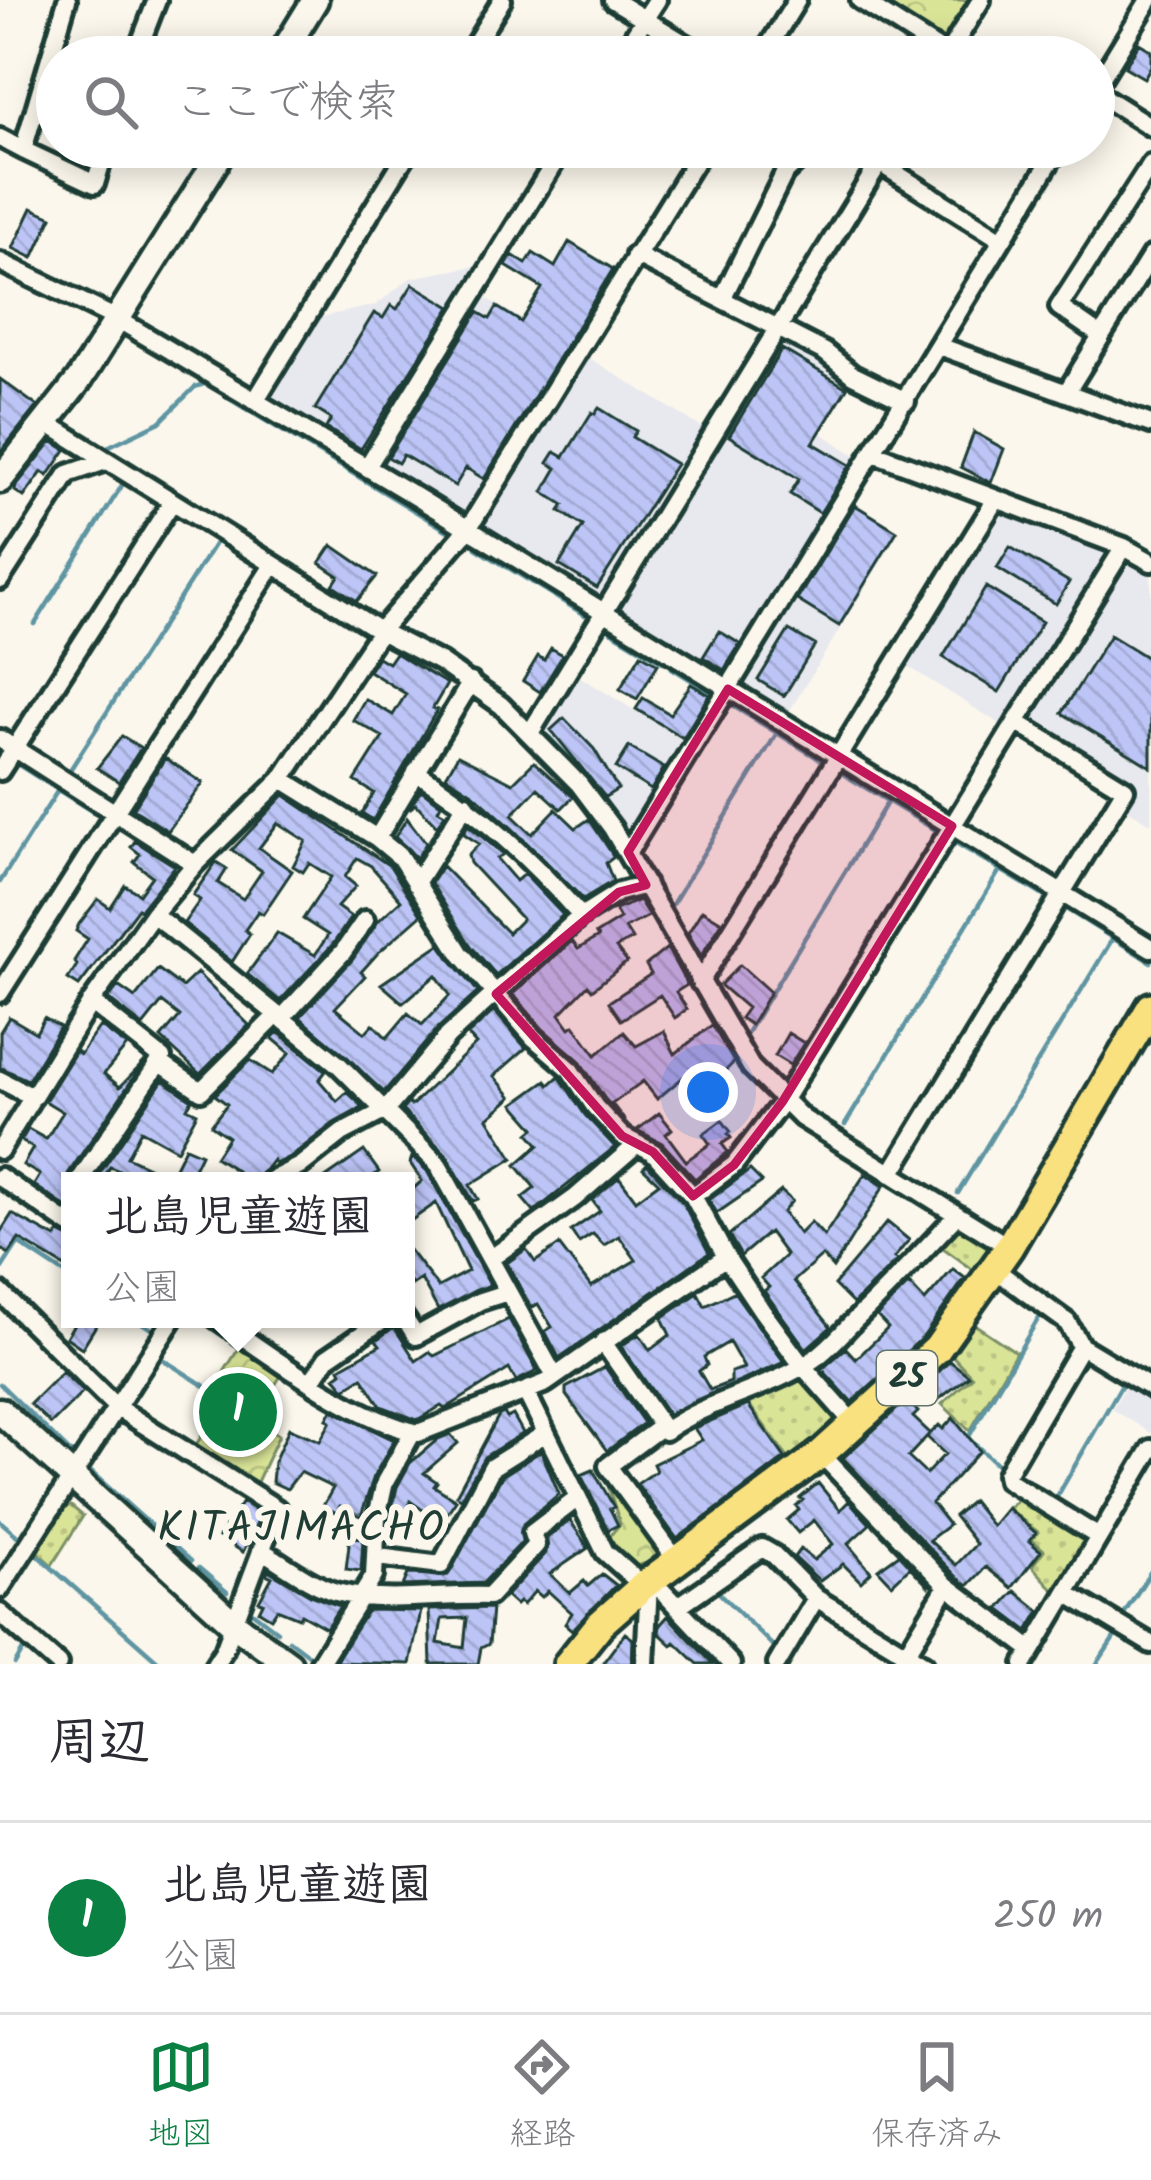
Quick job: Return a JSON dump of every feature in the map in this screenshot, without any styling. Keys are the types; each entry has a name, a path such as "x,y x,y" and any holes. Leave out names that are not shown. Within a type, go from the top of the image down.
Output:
{"main road":[{"name":"25","path":"571,1663 600,1624 648,1582 856,1426 937,1349 1002,1258 1150,1013"}],"street":[{"path":"57,36 68,0"},
{"path":"293,36 315,0"},
{"path":"479,36 502,0"},
{"path":"613,0 671,36"},
{"path":"634,36 657,0"},
{"path":"775,36 797,0"},
{"path":"860,0 916,36"},
{"path":"959,36 981,0"},
{"path":"1115,57 1150,0"},
{"path":"140,36 149,2"},
{"path":"1115,104 1151,127"},
{"path":"23,150 36,107"},
{"path":"0,138 36,156"},
{"path":"1102,336 1059,307 1151,164"},
{"path":"61,168 94,184 99,168"},
{"path":"0,480 118,320 212,168"},
{"path":"255,401 398,168"},
{"path":"367,467 550,168"},
{"path":"0,1150 92,1002 154,914 195,864 282,779 380,631 468,529 691,168"},
{"path":"722,299 790,168"},
{"path":"530,733 876,168"},
{"path":"902,168 1002,240"},
{"path":"628,852 1046,168"},
{"path":"635,255 824,352 853,375 906,401"},
{"path":"1066,393 1151,256"},
{"path":"0,262 118,320 367,467 1151,948"},
{"path":"939,346 1151,424"},
{"path":"46,423 380,631 471,682 530,733 578,784 628,852 732,1041 783,1101 802,1118 957,1215 1067,1322 1081,1346 1151,1388"},
{"path":"874,453 1124,547 1151,562"},
{"path":"0,580 68,474 106,461"},
{"path":"700,982 996,499"},
{"path":"0,771 7,744 172,502"},
{"path":"693,1196 734,1165 783,1101 1124,547"},
{"path":"0,993 273,565"},
{"path":"377,838 471,682"},
{"path":"891,1174 1125,789 1016,722"},
{"path":"7,744 195,864"},
{"path":"416,772 466,804 539,868 581,916"},
{"path":"282,779 400,857 461,954 534,1038 569,1068 595,1107 635,1146 652,1152 693,1196 726,1257 801,1364 856,1426"},
{"path":"416,883 466,804"},
{"path":"288,1172 342,1132 386,1110 448,1036 581,916 619,892 646,884"},
{"path":"154,914 339,1065 437,1163 554,1376"},
{"path":"158,1062 201,1091 343,952 365,920"},
{"path":"85,1172 160,1053 92,1002"},
{"path":"0,1080 33,1097"},
{"path":"490,1259 635,1146"},
{"path":"0,1177 61,1219"},
{"path":"603,1342 665,1431 688,1415 753,1392 839,1340 957,1215"},
{"path":"230,1328 310,1382 413,1432 449,1424 527,1394 726,1257"},
{"path":"0,1292 116,1407 277,1509 215,1664"},
{"path":"411,1328 416,1336 479,1301 508,1292"},
{"path":"0,1588 167,1328"},
{"path":"310,1382 327,1358 371,1328"},
{"path":"1081,1346 1006,1474 1007,1480 1099,1537"},
{"path":"527,1394 604,1552 648,1582 731,1664"},
{"path":"0,1411 233,1624 289,1664"},
{"path":"662,1426 608,1466 676,1562"},
{"path":"319,1664 374,1576 376,1516 385,1482 413,1432"},
{"path":"378,1557 441,1565 491,1467 546,1433"},
{"path":"821,1454 947,1586 1028,1657 1151,1449"},
{"path":"261,1550 332,1591 407,1601 489,1596 536,1545 532,1533 578,1498"},
{"path":"676,1607 763,1548 816,1598 903,1659 923,1664"},
{"path":"645,1664 648,1582"},
{"path":"903,1659 947,1586"},
{"path":"1066,1592 1151,1644"},
{"path":"776,1664 816,1598"},
{"path":"0,1613 58,1664"}],"highlighted area":[{"path":"728,689 952,826 783,1101 734,1165 693,1196 653,1152 622,1136 496,994 619,892 646,885 628,852"}],"shaded area":[{"path":"481,265 367,453 361,455 268,399 313,319 376,305 410,278"},
{"path":"480,294 568,347 466,514 459,516 380,467 378,461"},
{"path":"786,339 852,383 821,433 861,459 729,675 723,676 618,612 617,607 778,341"},
{"path":"584,355 706,430 602,599 597,600 482,529 481,523"},
{"path":"852,501 900,531 787,715 742,689 742,682"},
{"path":"1003,509 1108,547 1110,555 1005,727 904,664"},
{"path":"1130,558 1151,570 1151,824 1124,807 1135,786 1031,722 1030,715 1124,560"},
{"path":"575,674 688,743 631,835 579,766 542,728"},
{"path":"1130,1379 1151,1392 1151,1433 1112,1409"}],"green space":[{"path":"871,0 969,0 946,36 930,36"},
{"path":"962,1227 997,1248 982,1276 939,1245"},
{"path":"974,1324 1016,1352 970,1431 942,1404 972,1377 949,1352"},
{"path":"241,1345 282,1374 254,1419 279,1435 255,1486 194,1448 226,1397 214,1388"},
{"path":"802,1369 846,1422 793,1465 745,1399"},
{"path":"605,1476 661,1550 659,1559 637,1566 608,1538 620,1524"},
{"path":"1020,1497 1087,1538 1054,1590 1032,1566 1044,1550 1032,1540 1038,1532 1008,1509"},
{"path":"63,1506 83,1516 52,1565 35,1550"}],"building":[{"path":"1139,43 1151,50 1151,66 1144,78 1125,67"},
{"path":"32,208 52,217 33,258 13,248"},
{"path":"569,242 613,269 484,479 466,468 455,486 403,455 398,463 388,457 478,312 490,319 497,307 521,322 542,288 506,266 512,255 526,264 533,253 555,267"},
{"path":"413,284 451,307 361,449 326,428 331,419 315,409 374,313 383,318 391,305 397,309"},
{"path":"782,349 847,388 813,443 850,465 820,513 790,494 799,479 729,436"},
{"path":"0,379 37,406 0,453"},
{"path":"599,408 636,431 632,437 676,464 597,588 559,565 583,526 560,511 564,505 543,492 557,468 548,463 555,452 564,457"},
{"path":"974,432 1004,449 991,483 961,467"},
{"path":"52,441 66,450 48,476 42,472 24,497 15,491 16,486"},
{"path":"855,505 897,531 839,626 797,600"},
{"path":"332,545 377,576 357,601 333,585 339,576 320,563"},
{"path":"1010,547 1069,582 1056,604 997,568"},
{"path":"986,587 1042,622 999,692 943,657"},
{"path":"789,630 815,645 784,696 758,680"},
{"path":"719,631 740,644 724,670 703,657"},
{"path":"1110,635 1151,660 1151,767 1062,713"},
{"path":"551,648 563,655 540,692 523,681 538,656 544,660"},
{"path":"395,653 447,684 433,708 437,710 373,820 362,813 374,793 355,781 383,737 353,720 365,699 393,715 406,694 369,671 378,657 388,663"},
{"path":"641,654 658,664 637,699 620,689"},
{"path":"691,684 709,695 683,738 636,709 643,698 670,714"},
{"path":"564,718 594,749 618,789 605,797 551,730"},
{"path":"122,736 141,748 119,782 97,768"},
{"path":"629,747 664,768 651,790 616,768"},
{"path":"458,755 513,783 534,762 573,797 561,809 538,788 512,815 532,834 556,809 576,828 589,819 614,857 606,863 613,881 583,899 512,828 446,776"},
{"path":"165,758 203,783 168,831 133,809"},
{"path":"421,790 441,804 438,810 445,814 437,826 416,804 409,809"},
{"path":"284,795 390,866 421,915 378,953 361,972 365,976 335,1008 365,1033 373,1024 387,1038 408,1013 422,1025 450,995 436,975 403,1003 381,984 440,944 478,992 438,1028 384,1092 300,1017 353,959 378,921 401,900 371,866 357,858 345,877 356,886 337,907 351,917 333,944 280,1001 247,974 277,933 315,955 328,935 303,919 331,877 309,863 303,872 293,866 306,841 278,823 259,848 292,871 263,914 258,911 245,930 250,934 232,962 184,923 200,900 193,895 216,862 227,869 218,883 243,899 262,871 232,850"},
{"path":"407,818 426,843 417,858 395,837"},
{"path":"468,825 503,854 497,859 516,881 524,874 563,915 496,975 471,946 431,883 442,866 508,933 522,919 470,863 468,855 479,844 463,833"},
{"path":"135,841 175,866 79,986 68,979 88,939 76,931 79,924 98,899 110,908 125,885 139,894 152,876 134,862 140,854 131,847"},
{"path":"639,900 649,916 625,928 632,939 616,948 627,962 592,990 588,985 560,1014 596,1055 624,1032 636,1046 664,1031 675,1054 712,1025 734,1062 710,1087 688,1073 657,1099 643,1081 612,1104 625,1121 605,1099 579,1060 513,994 572,941 578,949 598,937 620,919 615,910"},
{"path":"702,910 722,922 701,956 688,933"},
{"path":"667,948 687,985 676,992 687,1009 675,1018 660,995 621,1020 609,1002 651,974 646,965"},
{"path":"740,965 770,992 751,1025 740,1018 747,1008 720,985"},
{"path":"158,969 182,987 197,973 249,1025 200,1074 161,1038 180,1016 162,1002 143,1026 108,999 118,986 135,998"},
{"path":"494,1011 526,1048 494,1076 512,1097 488,1118 513,1158 470,1185 478,1199 473,1201 446,1154 402,1110 476,1044 468,1035"},
{"path":"9,1017 36,1033 44,1018 60,1027 28,1080 0,1067 0,1032"},
{"path":"100,1026 127,1046 104,1074 120,1087 145,1061 69,1172 61,1172 61,1204 34,1185 40,1175 23,1165 33,1148 21,1141 28,1129 46,1139 63,1112 45,1101 76,1051 80,1054"},
{"path":"278,1032 326,1071 319,1080 337,1101 347,1092 363,1107 293,1155 275,1164 273,1160 264,1172 236,1172 215,1157 228,1137 211,1125 227,1104 215,1095 250,1060 272,1074 290,1053 272,1038"},
{"path":"788,1033 804,1043 790,1065 775,1056"},
{"path":"559,1076 585,1115 615,1147 534,1212 522,1198 535,1188 516,1165 539,1145 529,1133 535,1128 514,1104"},
{"path":"163,1080 192,1100 187,1108 197,1113 177,1150 141,1130 127,1157 159,1172 121,1172 110,1167 101,1172"},
{"path":"659,1113 672,1129 666,1134 686,1161 710,1144 703,1134 722,1120 731,1132 722,1144 728,1152 695,1179 662,1143 637,1130"},
{"path":"185,1147 201,1154 192,1172 172,1172"},
{"path":"364,1151 379,1172 334,1172"},
{"path":"412,1157 427,1171 490,1285 438,1310 421,1279 415,1283 415,1258 438,1287 468,1271 436,1203 415,1218 415,1187 422,1181 410,1163"},
{"path":"647,1164 683,1203 709,1253 559,1358 545,1331 552,1327 538,1304 531,1308 507,1263 526,1249 535,1262 559,1245 591,1287 636,1260 619,1236 604,1245 593,1234 579,1243 571,1231 600,1211 592,1200 619,1177 636,1200 659,1183 643,1168"},
{"path":"750,1170 762,1182 717,1213 709,1200"},
{"path":"865,1174 884,1186 833,1268 822,1256 794,1281 831,1327 806,1349 764,1291 769,1287 761,1278 786,1255 769,1232 741,1256 729,1235 781,1191 792,1201 783,1212 799,1234 811,1222 824,1236"},
{"path":"12,1214 56,1238 61,1234 61,1265 19,1239 9,1254 0,1248 0,1233"},
{"path":"887,1222 909,1240 894,1258 897,1260 853,1304 834,1285"},
{"path":"953,1269 965,1278 923,1337 852,1402 822,1369 846,1348 856,1359 888,1328 877,1316 909,1284 925,1301"},
{"path":"734,1292 784,1362 668,1414 621,1346 639,1334 650,1350 670,1335 662,1318 698,1293 705,1306","holes":["729,1342 744,1368 731,1372 731,1382 710,1390 699,1371 707,1365 704,1357"]},
{"path":"509,1319 537,1371 516,1381 509,1369 445,1409 441,1406 417,1420 381,1406 362,1377 345,1389 335,1377 342,1372 340,1368 380,1345 376,1340 393,1328 416,1361 429,1352 434,1356"},
{"path":"72,1328 94,1328 82,1348 66,1337"},
{"path":"950,1361 969,1376 938,1400 925,1385"},
{"path":"605,1367 644,1423 607,1451 566,1395 566,1388"},
{"path":"62,1372 83,1392 51,1424 30,1404"},
{"path":"907,1400 918,1412 913,1417 930,1433 908,1457 926,1474 945,1454 927,1437 953,1418 980,1451 932,1503 949,1525 929,1540 956,1565 976,1544 954,1516 972,1501 992,1526 1007,1508 1036,1533 1029,1541 1041,1551 1012,1588 986,1567 968,1586 843,1458"},
{"path":"748,1405 785,1458 677,1539 637,1484 656,1471 653,1464 702,1440 694,1428"},
{"path":"332,1410 394,1440 374,1476 361,1516 340,1506 337,1513 323,1506 333,1488 300,1472 287,1489 272,1482 274,1462 289,1428 320,1441"},
{"path":"504,1413 507,1418 513,1415 523,1433 484,1457 461,1498 456,1495"},
{"path":"450,1434 458,1443 424,1473 456,1500 431,1537 433,1517 410,1501 408,1512 392,1509 410,1463"},
{"path":"541,1451 559,1494 523,1524 522,1542 483,1583 403,1586 408,1574 448,1575 502,1476"},
{"path":"593,1470 614,1507 610,1509 618,1525 608,1530 581,1475"},
{"path":"818,1483 840,1510 849,1501 870,1524 848,1544 871,1572 861,1582 843,1564 820,1581 794,1557 800,1549 814,1560 833,1544 814,1520 798,1533 787,1520 799,1510 800,1498"},
{"path":"242,1502 261,1514 243,1552 219,1537"},
{"path":"570,1520 588,1548 550,1574 570,1593 602,1574 616,1585 572,1630 565,1624 572,1613 548,1591 542,1597 535,1591 523,1605 506,1596 546,1553 547,1538"},
{"path":"350,1537 363,1538 361,1571 346,1569"},
{"path":"899,1554 928,1586 910,1567 892,1584 878,1569"},
{"path":"268,1570 340,1606 326,1628 301,1614 299,1618 277,1609 271,1618 259,1611 272,1577 266,1574"},
{"path":"1015,1591 1040,1611 1028,1631 999,1609"},
{"path":"492,1608 489,1644 481,1648 478,1664 431,1664 429,1610","holes":["467,1618 464,1648 438,1643 442,1619"]},
{"path":"368,1610 421,1611 410,1664 335,1662"},
{"path":"668,1616 713,1664 698,1664 659,1633"},
{"path":"625,1633 633,1639 632,1664 602,1664"}],"waterway":[{"path":"101,450 160,422 195,387 204,384"},
{"path":"228,398 448,531"},
{"path":"59,473 64,465 78,461"},
{"path":"103,469 158,504"},
{"path":"35,624 124,482"},
{"path":"177,515 258,566"},
{"path":"68,773 217,540"},
{"path":"476,548 585,615"},
{"path":"278,578 362,630"},
{"path":"399,630 440,653"},
{"path":"611,631 663,662"},
{"path":"450,659 527,716"},
{"path":"672,668 712,693"},
{"path":"733,706 821,760"},
{"path":"670,908 777,733"},
{"path":"546,734 578,767 620,825"},
{"path":"17,764 93,812"},
{"path":"843,774 937,831"},
{"path":"0,882 58,790"},
{"path":"742,1041 888,801"},
{"path":"956,843 1047,898"},
{"path":"845,1125 1000,870"},
{"path":"651,873 698,959"},
{"path":"1066,909 1151,962"},
{"path":"958,1193 1113,938"},
{"path":"950,1201 1007,1235"},
{"path":"0,1271 18,1243 61,1271"},
{"path":"1010,1272 1026,1247"},
{"path":"1001,1468 968,1438 1041,1314 1002,1285"},
{"path":"150,1328 156,1332"},
{"path":"159,1357 222,1397"},
{"path":"1055,1500 1125,1379"},
{"path":"0,1384 73,1455"},
{"path":"90,1471 191,1561"},
{"path":"0,1521 22,1540"},
{"path":"1056,1596 1086,1542"},
{"path":"35,1553 161,1664"},
{"path":"199,1568 227,1592"},
{"path":"1124,1614 1151,1571"},
{"path":"715,1589 774,1647"},
{"path":"248,1609 277,1631"},
{"path":"1097,1664 1117,1633"},
{"path":"289,1640 314,1659"},
{"path":"15,1664 26,1645"}],"place":[{"name":"北島児童遊園","path":"238,1412"}],"district":[{"name":"KITAJIMACHO","path":"302,1529"}]}
